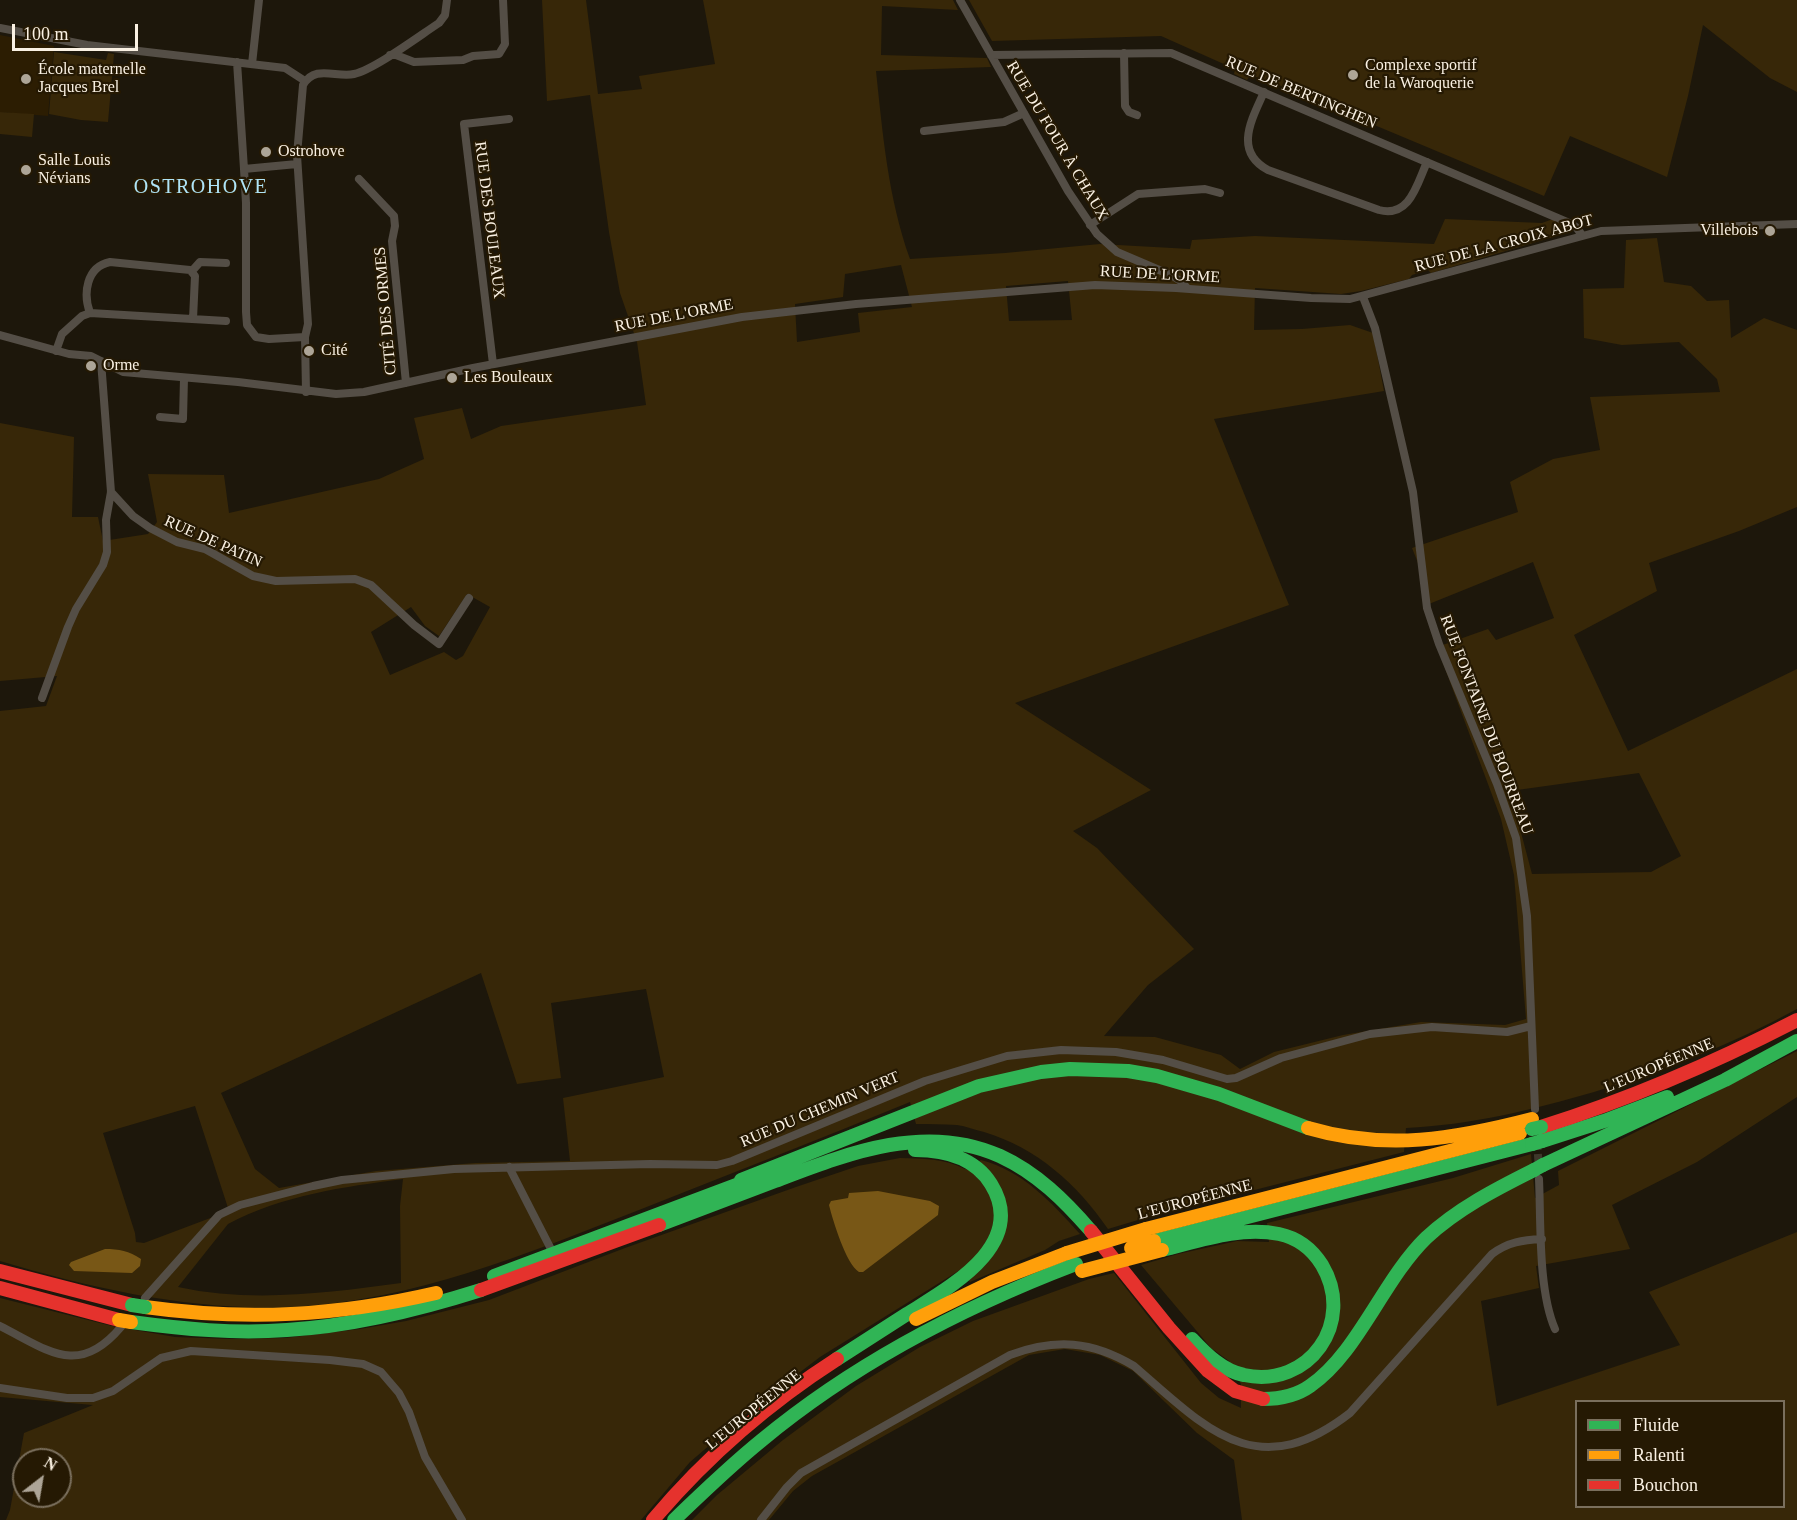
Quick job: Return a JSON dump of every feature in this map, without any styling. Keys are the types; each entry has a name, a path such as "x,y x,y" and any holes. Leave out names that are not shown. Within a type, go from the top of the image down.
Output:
{"highway":[{"name":"L'EUROPÉENNE","path":"655,1520 707,1469 755,1427 839,1365 953,1300 1021,1270 1067,1253 1146,1229 1536,1120 1629,1097 1718,1060 1797,1020"},
{"name":"L'EUROPÉENNE","path":"674,1520 744,1455 812,1401 863,1366 925,1330 1079,1268 1596,1124 1665,1098 1724,1072 1797,1035"},
{"path":"0,1288 124,1323 202,1331 285,1330 327,1326 414,1310 474,1293 831,1160 889,1144 935,1141 962,1144 990,1152 1028,1171 1063,1200 1177,1337 1217,1379 1243,1394 1273,1399 1305,1389 1330,1368 1404,1264 1432,1233 1466,1206 1725,1080 1797,1041"},
{"path":"700,1198 955,1095 997,1081 1048,1070 1097,1067 1166,1077 1307,1128 1359,1139 1394,1142 1432,1139 1536,1120"},
{"path":"0,1271 80,1293 193,1313 251,1317 345,1311 444,1291 503,1273 826,1153 882,1136 928,1131 966,1136 1014,1153 1035,1165 1054,1180 1095,1223 1192,1340 1221,1365 1243,1375 1264,1378 1276,1376 1304,1365 1325,1341 1330,1331 1334,1311 1330,1278 1313,1253 1296,1240 1272,1233 1250,1232 1158,1245"},
{"path":"655,1520 677,1491 705,1461 769,1407 979,1264 992,1246 1000,1224 999,1201 990,1182 983,1174 959,1157 930,1151 903,1151 855,1160 736,1196"}],"street":[{"path":"252,64 259,0"},
{"path":"306,392 304,337 308,324 297,164 302,93 305,81 316,73 356,73 389,55 439,23 445,15 447,0"},
{"path":"389,55 396,55 414,62 465,60 473,56 500,54 505,44 503,0"},
{"name":"RUE DU FOUR À CHAUX","path":"960,0 1068,191 1090,225 1106,244 1117,252 1171,275 1184,283 1187,288"},
{"path":"0,28 87,45 285,68 305,81"},
{"path":"1124,53 1125,106 1129,112 1137,116"},
{"name":"RUE DE BERTINGHEN","path":"991,55 1171,53 1570,223 1582,235"},
{"path":"237,63 246,203 246,320 252,334 261,338 304,337"},
{"path":"1264,92 1248,128 1247,139 1255,159 1268,170 1389,212 1402,208 1410,200 1427,162"},
{"path":"924,131 1004,122 1024,113"},
{"name":"RUE DES BOULEAUX","path":"493,364 464,124 508,119"},
{"path":"244,169 297,164"},
{"name":"CITÉ DES ORMES","path":"359,179 389,209 395,219 392,241 406,382"},
{"path":"1090,225 1138,194 1208,189 1220,193"},
{"name":"RUE DE LA CROIX ABOT","path":"1363,297 1582,235 1610,230 1797,224"},
{"path":"90,314 86,294 94,270 106,262 121,262 192,271 195,276 193,319"},
{"path":"192,271 200,262 226,263"},
{"name":"RUE DE L'ORME","path":"0,335 70,355 91,356 123,372 238,382 306,392 355,393 493,364 766,314 1066,286 1124,285 1187,288 1345,300 1363,297"},
{"name":"RUE FONTAINE DU BOURREAU","path":"1363,297 1375,328 1414,497 1427,608 1437,639 1497,784 1516,838 1527,916 1536,1120"},
{"path":"56,351 61,335 82,316 90,314 226,321"},
{"path":"42,698 68,627 105,560 106,520 111,492 101,361"},
{"path":"160,417 183,419 184,378"},
{"name":"RUE DE PATIN","path":"111,492 133,516 150,528 177,542 205,549 253,576 276,581 355,579 366,582 439,644 469,598"},
{"name":"RUE DU CHEMIN VERT","path":"141,1303 219,1215 240,1205 278,1194 342,1180 454,1169 717,1165 732,1161 935,1077 981,1062 1034,1052 1061,1050 1116,1052 1163,1060 1227,1079 1236,1078 1281,1058 1370,1034 1432,1027 1508,1032 1531,1026"},
{"path":"509,1167 553,1254"},
{"path":"1539,1172 1546,1302 1555,1329"},
{"path":"761,1520 801,1473 982,1370 1010,1355 1038,1346 1068,1343 1109,1352 1134,1366 1209,1429 1234,1441 1264,1447 1308,1439 1323,1432 1350,1413 1492,1254 1516,1242 1542,1239"},
{"path":"0,1326 56,1354 82,1356 99,1349 124,1323"},
{"path":"0,1388 67,1398 93,1398 113,1391 160,1359 191,1352 363,1364 381,1372 399,1394 409,1412 425,1457 462,1520"}],"shaded area":[{"path":"542,0 586,0 598,94 642,89 639,76 715,64 703,0 953,0 958,10 882,6 881,55 987,58 991,67 876,71 891,189 910,259 1100,244 1190,249 1192,240 1255,236 1434,244 1445,219 1542,223 1553,219 1567,226 1567,233 1431,273 1428,270 1412,275 1409,279 1361,291 1341,294 1255,288 1254,330 1350,325 1373,333 1384,391 1214,419 1289,605 1015,703 1151,790 1073,831 1097,848 1194,949 1148,985 1104,1036 1155,1037 1221,1055 1240,1069 1274,1052 1343,1035 1421,1022 1505,1025 1526,1019 1514,875 1501,819 1437,647 1488,629 1496,640 1554,618 1533,562 1424,606 1418,563 1412,548 1518,512 1510,482 1553,459 1600,450 1590,397 1720,392 1717,379 1679,342 1622,345 1584,338 1583,289 1624,288 1626,240 1657,238 1664,282 1691,286 1707,301 1729,300 1731,338 1764,318 1797,330 1797,507 1739,531 1649,563 1657,591 1574,635 1628,751 1797,669 1797,1009 1723,1045 1620,1084 1501,1116 1454,1124 1406,1128 1404,1152 1108,1229 1083,1197 1038,1158 1003,1139 967,1127 916,1124 910,1102 554,1243 468,1273 381,1296 291,1307 181,1302 71,1281 0,1261 0,711 46,706 57,676 0,681 0,423 74,437 72,517 98,517 103,541 148,534 157,522 148,474 224,475 229,513 379,479 424,459 414,418 462,408 471,439 501,426 646,405 637,342 620,293 590,95 547,101","holes":["901,265 912,307 858,313 860,332 797,342 795,304 843,297 845,274","1068,281 1072,320 1009,321 1006,286","467,594 490,607 463,656 456,660 444,652 390,675 371,632 411,607 425,626 439,636","1639,773 1681,856 1651,872 1532,874 1510,791","481,973 517,1084 561,1078 551,1003 646,989 664,1077 563,1098 570,1161 475,1163 376,1171 279,1188 255,1169 221,1093","195,1106 229,1211 144,1243 136,1242 103,1133","403,1179 400,1206 401,1283 289,1295 233,1295 178,1287 228,1224 292,1199 358,1185"]},
{"path":"969,0 1797,0 1797,92 1770,78 1703,25 1667,177 1570,136 1544,196 1262,78 1250,76 1247,80 1234,74 1235,69 1161,36 992,41"},
{"name":"École maternelle Jacques Brel","path":"0,35 54,46 48,116 0,112"},
{"path":"54,52 106,60 108,53 114,54 108,122 49,114"},
{"path":"0,112 34,114 32,137 0,134"},
{"path":"1797,1051 1797,1097 1697,1162 1612,1205 1630,1249 1536,1266 1539,1288 1481,1301 1497,1406 1680,1345 1649,1292 1797,1232 1797,1520 1242,1520 1234,1460 1197,1433 1133,1371 1100,1355 1065,1349 1029,1355 812,1476 793,1491 769,1520 692,1520 717,1495 783,1440 856,1386 920,1347 973,1321 1089,1279 1114,1273 1201,1383 1219,1398 1241,1408 1241,1384 1229,1361 1211,1348 1141,1265 1237,1241 1269,1242 1267,1223 1453,1178 1531,1154 1535,1198 1559,1185 1558,1171"},
{"path":"900,1158 941,1161 965,1169 981,1160 996,1165 1023,1180 1047,1199 1080,1234 1059,1241 1045,1250 970,1282 960,1270 820,1357 753,1408 690,1462 641,1520 6,1520 12,1499 12,1508 72,1508 72,1448 21,1448 24,1433 93,1405 0,1397 0,1298 112,1326 175,1337 285,1338 360,1329 406,1321 489,1300 625,1248 858,1166"},
{"path":"878,1191 930,1201 939,1206 938,1215 863,1272 859,1272 845,1252 829,1205 831,1201 848,1198 849,1193"},
{"path":"105,1249 132,1254 141,1259 140,1266 132,1273 74,1271 69,1265 71,1262"}],"tunnel":[{"path":"1537,1142 1539,1169"}],"traffic: fast":[{"path":"1543,1165 1725,1080 1797,1041"},
{"path":"741,1180 979,1086 1041,1072 1070,1069 1128,1071 1157,1076 1219,1094 1308,1128"},
{"path":"1542,1141 1667,1097"},
{"path":"1532,1129 1541,1127"},
{"path":"1532,1144 1542,1141"},
{"path":"659,1225 858,1152 915,1142 943,1142 972,1146 1013,1163 1050,1189 1091,1231"},
{"path":"1154,1241 1532,1144"},
{"path":"837,1359 962,1278 979,1262 992,1245 1000,1226 1000,1206 991,1184 984,1175 958,1157 915,1150"},
{"path":"1534,1170 1543,1165"},
{"path":"1263,1399 1293,1395 1310,1386 1327,1372 1356,1336 1396,1274 1426,1238 1464,1209 1534,1170"},
{"path":"494,1276 752,1179"},
{"path":"1162,1250 1235,1233 1279,1234 1298,1241 1314,1254 1322,1265 1331,1287 1333,1308 1329,1329 1320,1347 1306,1361 1288,1372 1267,1377 1236,1373 1215,1361 1192,1339"},
{"path":"674,1520 762,1440 798,1412 873,1361 952,1318 1076,1264"},
{"path":"131,1322 228,1331 312,1328 385,1316 481,1290"},
{"path":"132,1305 145,1307"}],"traffic: slow":[{"path":"1308,1128 1365,1139 1420,1140 1475,1132 1532,1119"},
{"path":"1146,1229 1520,1133"},
{"path":"1067,1253 1146,1229"},
{"path":"1131,1248 1154,1241"},
{"path":"1082,1271 1162,1250"},
{"path":"916,1319 992,1282 1067,1253"},
{"path":"145,1307 219,1314 291,1314 363,1307 436,1293"},
{"path":"119,1320 131,1322"}],"traffic: jam":[{"path":"1541,1127 1607,1105 1671,1079 1797,1020"},
{"path":"481,1290 659,1225"},
{"path":"1091,1231 1169,1328 1208,1371 1235,1391 1263,1399"},
{"path":"0,1271 132,1305"},
{"path":"0,1288 119,1320"},
{"path":"653,1520 695,1474 739,1432 786,1394 837,1359"}],"place":[{"name":"Complexe sportif de la Waroquerie","path":"1353,75"},
{"name":"École maternelle Jacques Brel","path":"26,79"},
{"name":"Ostrohove","path":"266,152"},
{"name":"Salle Louis Névians","path":"26,170"},
{"name":"Villebois","path":"1770,231"},
{"name":"Cité","path":"309,351"},
{"name":"Orme","path":"91,366"},
{"name":"Les Bouleaux","path":"452,378"}],"district":[{"name":"OSTROHOVE","path":"201,188"}]}
